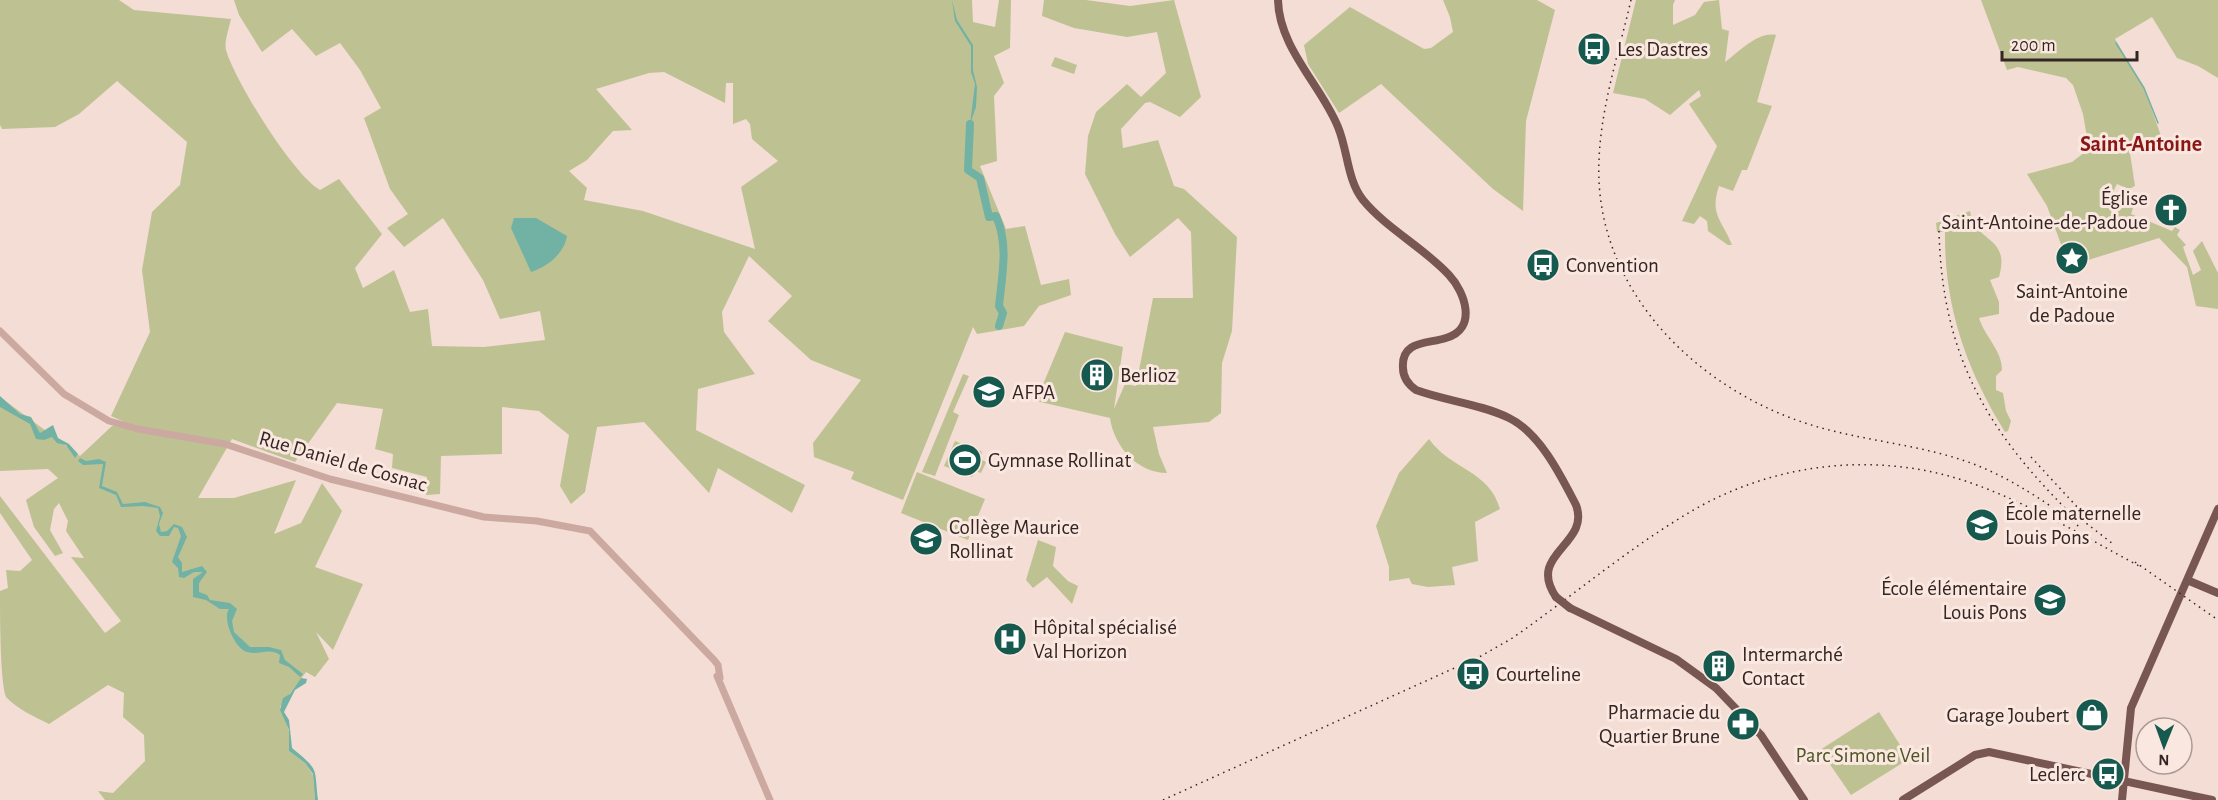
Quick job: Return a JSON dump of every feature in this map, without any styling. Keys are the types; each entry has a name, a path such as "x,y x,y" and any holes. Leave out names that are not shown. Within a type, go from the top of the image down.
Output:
{"main road":[{"path":"1278,0 1280,16 1294,50 1343,139 1355,189 1376,215 1436,262 1461,289 1466,304 1464,322 1451,336 1419,342 1409,349 1403,363 1406,380 1416,390 1500,414 1514,421 1536,441 1576,505 1579,514 1576,530 1554,555 1549,567 1548,577 1556,597 1570,608 1676,659 1709,683 1761,735 1804,800"},
{"path":"2122,800 2131,708 2218,509"},
{"path":"2187,580 2218,593"},
{"path":"1903,800 1982,753 1999,753 2212,800"}],"street":[{"name":"Rue Daniel de Cosnac","path":"0,331 64,394 109,421 138,429 225,444 330,479 396,496 488,518 537,521 592,537 718,665 720,678 768,799"}],"green space":[{"path":"0,0 119,0 134,10 231,19 226,50 241,83 266,126 295,166 320,190 339,179 382,234 355,268 363,288 394,270 410,312 428,309 432,346 484,347 545,340 540,311 500,319 483,280 443,218 404,247 387,228 408,214 390,189 364,118 381,108 360,70 340,43 316,56 292,29 262,52 239,15 234,0 972,0 973,22 995,27 999,0 1011,0 1010,48 994,56 1004,83 994,96 997,161 980,166 1006,229 1025,226 1041,285 1069,279 1071,295 1039,306 1024,326 977,334 973,327 903,500 851,479 854,472 814,457 813,443 861,380 811,360 768,321 792,296 749,256 722,312 724,332 755,374 698,389 696,430 805,485 792,513 718,468 709,493 644,422 597,427 585,492 571,504 560,486 569,435 539,411 502,407 502,454 441,456 440,494 426,495 427,477 392,468 393,454 375,449 383,409 337,403 295,462 232,439 198,498 234,498 296,480 274,534 301,523 322,483 342,511 315,567 363,584 333,650 316,632 329,659 315,677 306,672 280,707 289,731 289,751 305,763 313,775 315,800 105,800 98,791 113,793 145,761 144,735 123,717 124,693 108,685 49,724 32,716 6,697 1,662 0,591 8,588 6,570 20,571 32,560 0,513 0,496 105,633 121,621 71,557 84,558 66,531 68,521 59,503 54,509 50,530 63,553 55,556 34,527 26,500 58,478 48,469 0,471 0,397 80,456 112,426 131,425 111,416 150,332 142,270 152,212 180,185 187,142 117,81 79,114 55,127 2,129 0,125","holes":["664,72 725,103 726,83 733,83 733,124 746,119 750,124 752,139 778,161 741,187 755,249 643,211 584,200 587,188 569,171 587,160 613,131 632,130 596,89 649,73"]},
{"path":"1044,0 1086,0 1130,6 1174,0 1201,97 1180,117 1150,102 1145,103 1121,129 1123,148 1158,140 1174,186 1184,189 1237,237 1232,331 1222,363 1221,413 1209,422 1153,427 1159,454 1167,473 1146,468 1129,456 1112,429 1110,418 1036,401 1065,332 1123,347 1114,409 1125,384 1136,386 1153,298 1193,298 1191,232 1178,218 1130,257 1115,234 1085,174 1088,136 1096,112 1127,84 1141,97 1166,73 1157,32 1127,37 1074,28 1042,16"},
{"path":"1443,0 1537,0 1555,10 1526,121 1523,211 1493,189 1381,84 1339,113 1308,64 1304,45 1350,7 1424,49 1431,48 1453,32"},
{"path":"1636,0 1675,0 1673,25 1695,15 1704,2 1719,0 1722,29 1729,31 1725,62 1756,39 1776,35 1757,102 1772,106 1747,170 1742,170 1733,191 1719,186 1716,196 1716,211 1732,245 1728,245 1708,231 1707,221 1700,216 1694,224 1682,221 1717,146 1689,104 1701,96 1699,90 1670,115 1645,99 1613,93"},
{"path":"1981,0 2218,0 2218,78 2198,66 2177,58 2152,17 2115,39 2145,90 2161,136 2142,150 2128,140 2135,186 2129,189 2117,184 2113,192 2135,202 2131,214 2172,231 2175,227 2180,230 2177,235 2186,245 2183,247 2193,275 2201,270 2193,251 2202,241 2218,273 2218,309 2196,306 2187,267 2159,238 2069,266 2047,206 2027,174 2072,162 2089,149 2083,114 2073,85 2066,78 2018,67 2007,70"},
{"path":"1055,57 1077,65 1074,74 1051,66"},
{"path":"1970,211 1973,222 1996,246 2000,254 1999,277 1990,280 1999,302 1999,314 1979,318 2001,363 2002,370 1996,376 1996,390 2003,393 2006,411 2011,421 2008,431 2005,432 1979,385 1960,336 1948,286 1945,232 1937,232 1936,223"},
{"path":"963,374 969,376 953,412 959,415 935,476 922,472"},
{"path":"1429,439 1448,458 1479,478 1495,496 1500,509 1475,522 1478,561 1452,567 1455,585 1428,587 1412,584 1409,578 1389,581 1389,567 1376,526 1399,473"},
{"name":"Gymnase Rollinat","path":"955,441 972,448 974,446 982,452 980,459 986,462 981,473 975,471 972,477 944,466"},
{"path":"917,472 985,499 968,540 901,513"},
{"path":"1038,540 1056,547 1053,566 1068,581 1078,586 1072,604 1047,577 1033,588 1026,580"},
{"name":"Parc Simone Veil","path":"1879,712 1909,759 1851,795 1820,750"}],"water":[{"path":"952,0 957,20 973,45 973,70 977,87 976,107 970,124 975,84 971,72 971,46 955,21"},
{"path":"514,218 536,218 567,236 559,254 543,267 531,272 511,228"},
{"path":"0,396 20,414 31,417 40,433 53,425 58,438 69,444 78,454 75,458 66,445 57,443 52,437 44,440 36,439 30,424 0,407"},
{"path":"80,458 86,461 99,459 106,462 102,486 117,492 123,504 145,502 160,507 163,513 159,524 161,532 167,531 174,524 182,527 187,537 178,557 182,563 182,572 202,566 207,572 199,583 199,592 207,595 210,600 230,603 237,609 232,621 234,632 250,647 269,647 281,650 285,660 303,674 300,677 289,667 279,663 280,655 276,653 251,653 242,649 228,626 229,609 220,609 206,600 193,597 193,579 203,572 194,572 184,578 179,577 178,568 172,562 181,536 178,528 174,527 169,536 160,536 156,531 160,516 158,508 121,507 116,495 99,488 103,464 83,465 78,461"},
{"path":"301,678 307,679 306,683 295,690 284,712 289,720 292,748 314,770 318,800 315,800 313,774 305,763 289,751 289,730 280,710 283,698 290,694"}],"waterway":[{"path":"2116,43 2144,88 2158,123"},
{"path":"970,124 968,170 980,178 989,217 996,216 1002,238 1004,260 999,306 1003,313 999,326"}],"railway":[{"path":"1631,0 1611,79 1600,140 1602,207 1614,252 1634,293 1662,330 1695,362 1733,389 1774,411 1818,427 1931,451 1968,462 2027,491 2081,528"},
{"path":"1939,231 1942,274 1949,314 1959,351 1973,385 2013,449 2038,480 2068,511"},
{"path":"2031,457 2090,521"},
{"path":"1163,800 1481,656 1534,623 1673,522 1729,492 1798,471 1833,466 1869,465 1904,467 1939,474 1996,492 2059,522 2141,567"},
{"path":"2077,516 2113,544"},
{"path":"2135,562 2218,620"}],"place":[{"name":"Les Dastres","path":"1594,49"},
{"name":"Église Saint-Antoine-de-Padoue","path":"2171,210"},
{"name":"Saint-Antoine de Padoue","path":"2072,258"},
{"name":"Convention","path":"1543,265"},
{"name":"Berlioz","path":"1097,375"},
{"name":"AFPA","path":"989,392"},
{"name":"Gymnase Rollinat","path":"965,460"},
{"name":"École maternelle Louis Pons","path":"1982,525"},
{"name":"Collège Maurice Rollinat","path":"926,539"},
{"name":"École élémentaire Louis Pons","path":"2050,600"},
{"name":"Hôpital spécialisé Val Horizon","path":"1010,639"},
{"name":"Intermarché Contact","path":"1719,666"},
{"name":"Courteline","path":"1473,674"},
{"name":"Garage Joubert","path":"2092,715"},
{"name":"Pharmacie du Quartier Brune","path":"1743,724"},
{"name":"Leclerc","path":"2108,774"}],"district":[{"name":"Saint-Antoine","path":"2141,143"}]}
